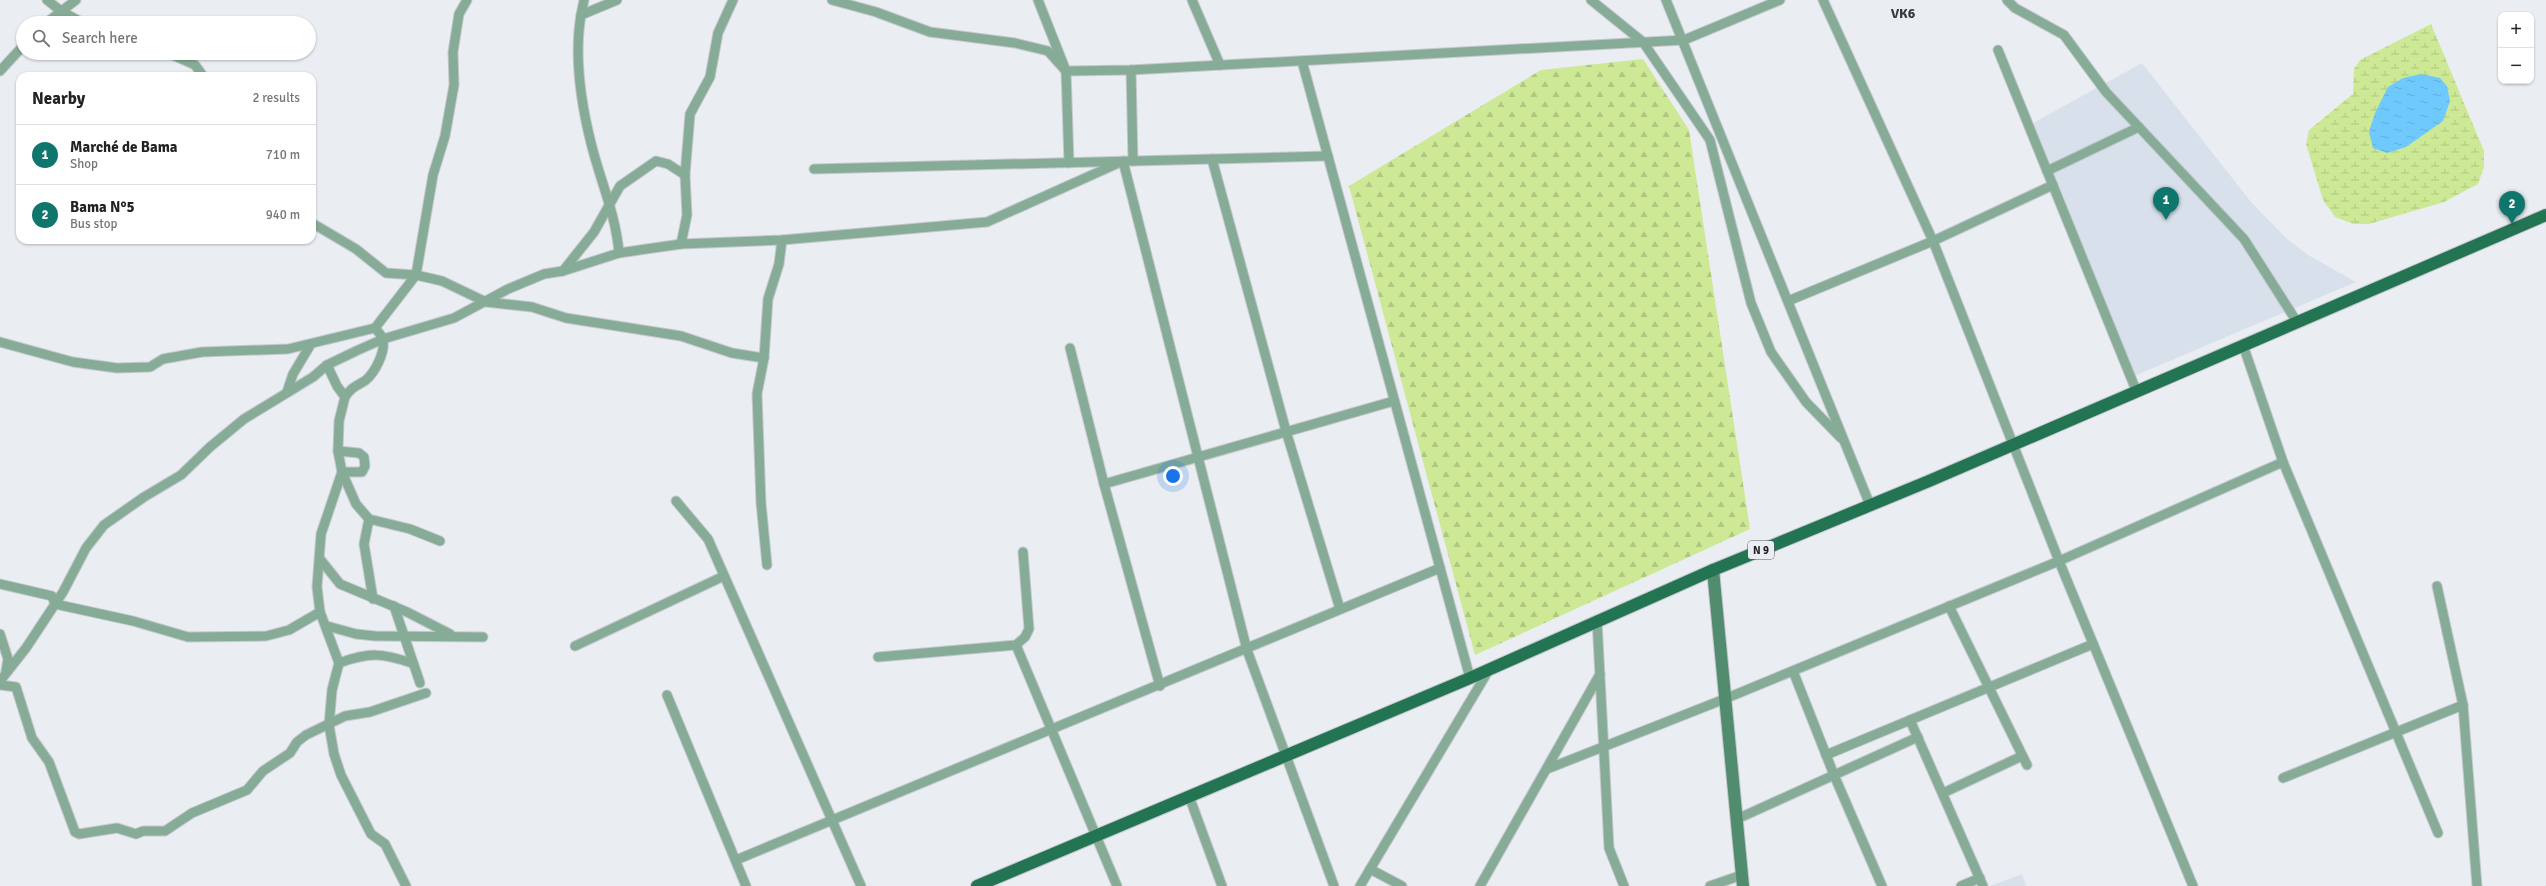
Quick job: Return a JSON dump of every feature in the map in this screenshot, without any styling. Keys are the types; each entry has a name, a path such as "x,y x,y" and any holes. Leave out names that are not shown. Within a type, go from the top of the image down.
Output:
{"main road":[{"name":"N 9","path":"978,886 1285,754 1470,678 1597,620 1713,570 1870,506 2136,390 2546,215"}],"street":[{"path":"47,0 70,16"},
{"path":"55,16 76,0"},
{"path":"0,342 73,362 107,368 150,367 162,359 202,352 288,349 375,328 416,274 433,176 445,136 452,92 454,52 459,14 467,0"},
{"path":"584,0 577,36 583,96 591,142 618,231 619,253"},
{"path":"581,15 617,0"},
{"path":"681,244 687,215 685,175 690,114 710,77 718,33 732,0"},
{"path":"832,0 876,12 930,32 1015,43 1048,51 1066,71 1131,70 1684,40 1780,0"},
{"path":"1038,0 1066,71 1069,162"},
{"path":"1192,0 1220,65"},
{"path":"1591,0 1643,42 1710,140 1751,303 1772,352 1806,402 1845,442"},
{"path":"1666,0 1684,40 1870,506"},
{"path":"1824,0 1933,241 2012,445 2193,886"},
{"path":"2007,0 2015,8 2064,35 2106,92 2244,239 2297,322"},
{"path":"1998,50 2136,390"},
{"path":"1,69 16,53"},
{"path":"184,60 195,65 201,72"},
{"path":"1302,61 1470,678"},
{"path":"1131,70 1134,161"},
{"path":"2047,171 2139,127"},
{"path":"814,169 1328,156"},
{"path":"1212,159 1286,431 1340,609"},
{"path":"563,271 594,232 620,186 656,161 668,164 685,175"},
{"path":"3,678 55,604 86,548 104,524 144,497 181,475 210,447 244,419 313,377 327,365 383,339 454,318 508,289 544,274 563,271 619,253 681,244 782,240 988,222 1123,161"},
{"path":"1123,161 1247,650 1334,886"},
{"path":"1788,301 1933,241 2053,185"},
{"path":"316,225 356,249 386,273 416,274 442,280 486,302 532,307 566,318 681,336 732,353 764,358"},
{"path":"767,565 764,546 758,448 758,394 764,358 768,299 779,264 782,240"},
{"path":"375,328 383,339 383,352 375,368 367,379 350,388 345,397 339,421 338,451 342,472 356,504 369,519 410,529 440,542"},
{"path":"287,392 293,374 311,344"},
{"path":"2243,345 2283,462 2438,833"},
{"path":"1070,348 1104,484 1160,686"},
{"path":"327,365 337,386 345,397"},
{"path":"1104,484 1394,401"},
{"path":"338,451 359,453 364,457 362,472 342,472"},
{"path":"1546,769 1727,698 2059,561 2283,462"},
{"path":"342,472 324,520 321,534 317,586 320,612 327,626 339,663 332,690 329,724 334,754 358,810 374,838 385,844 406,886"},
{"path":"676,501 708,539 861,886"},
{"path":"369,519 364,544 373,599"},
{"path":"878,658 1016,644 1025,637 1029,629 1023,552"},
{"path":"320,559 340,584 373,599 394,606 453,635"},
{"path":"736,860 1247,650 1340,609 1440,568"},
{"path":"1710,886 1742,880 1727,698 1713,570"},
{"path":"575,646 724,576"},
{"path":"2,586 52,596 55,604"},
{"path":"2437,586 2463,705 2477,886"},
{"path":"55,604 133,621 188,637 266,636 289,630 320,612"},
{"path":"394,606 420,683"},
{"path":"1949,606 2027,765"},
{"path":"1597,620 1609,848 1624,886"},
{"path":"327,626 356,634 403,636 453,635 483,637"},
{"path":"0,634 8,659 3,678"},
{"path":"1016,644 1117,886"},
{"path":"1826,755 1989,689 2093,644"},
{"path":"339,663 375,653 388,655 412,663"},
{"path":"1360,886 1490,668"},
{"path":"1793,671 1834,775 1882,886"},
{"path":"1480,886 1600,674"},
{"path":"0,685 16,687 32,738 49,762 67,815 75,832 79,834 117,828 136,834 143,831 164,831 192,813 247,790 263,771 290,753 297,742 306,735 345,716 370,712 426,693"},
{"path":"668,695 746,886"},
{"path":"2283,778 2463,705"},
{"path":"1910,720 1982,882 1961,886"},
{"path":"1737,819 1918,737"},
{"path":"1943,793 2022,756"},
{"path":"1189,796 1222,886"},
{"path":"1370,869 1402,886"}],"shaded area":[{"path":"2142,63 2251,202 2286,238 2308,255 2356,282 2127,379 2026,127"},
{"path":"2022,874 2026,886 1990,886"}],"green space":[{"path":"2431,24 2484,151 2484,167 2478,184 2444,202 2369,224 2353,224 2335,217 2323,200 2306,144 2309,130 2353,94 2354,69 2360,60"},
{"path":"1643,59 1689,130 1750,529 1475,655 1349,186 1541,70"}],"water":[{"path":"2421,74 2440,78 2447,86 2450,101 2443,121 2406,147 2387,153 2373,148 2369,132 2375,113 2388,87 2403,78"}],"place":[{"name":"Marché de Bama","path":"2166,220"},
{"name":"Bama N°5","path":"2512,224"}],"district":[{"name":"VK6","path":"1903,13"}]}
